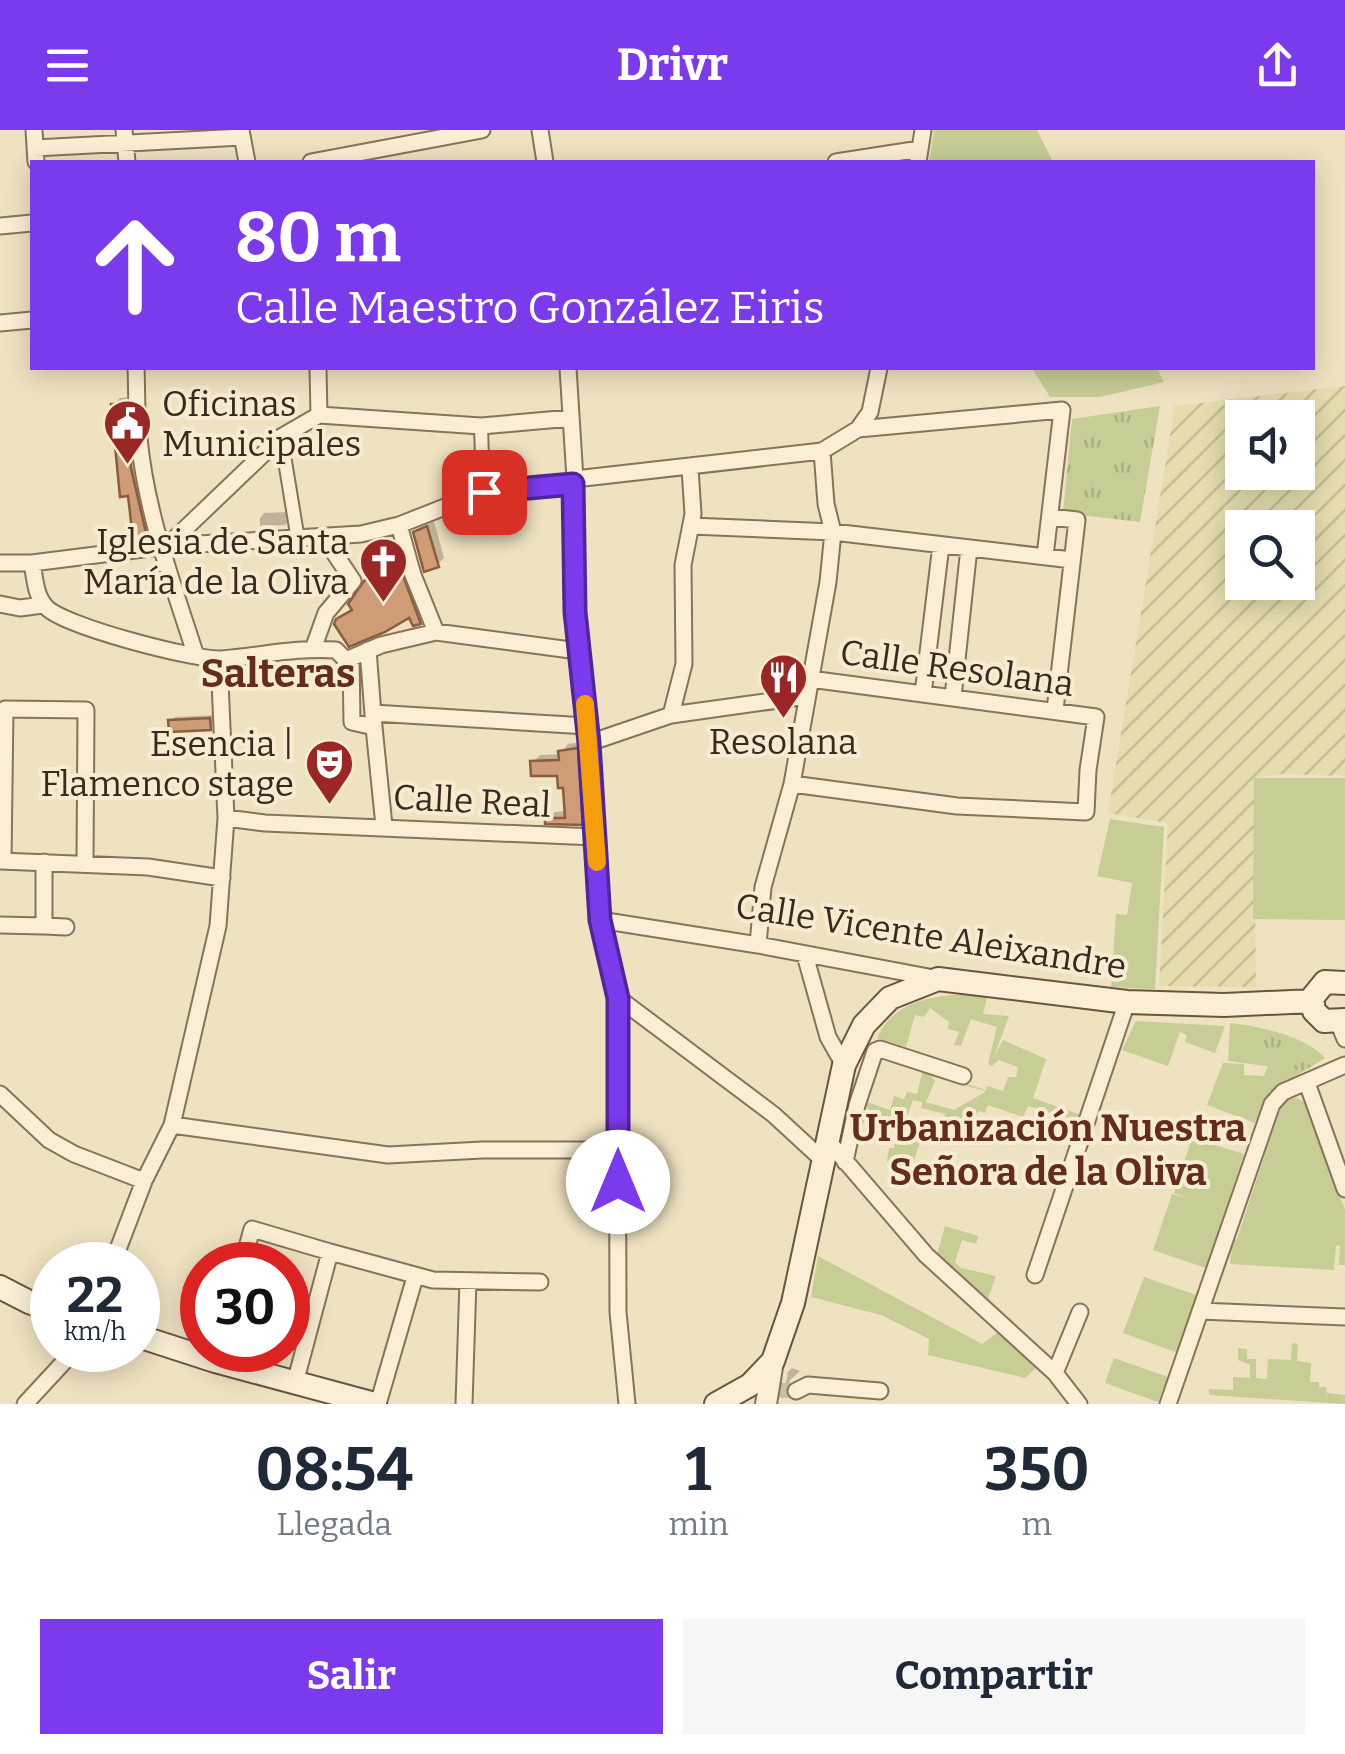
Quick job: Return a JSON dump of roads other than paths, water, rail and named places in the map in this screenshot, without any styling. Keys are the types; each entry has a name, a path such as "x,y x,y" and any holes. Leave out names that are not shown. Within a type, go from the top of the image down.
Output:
{"main road":[{"name":"Calle Vicente Aleixandre","path":"938,978 1128,1002 1224,1005 1312,1001"},
{"path":"716,1404 750,1385 773,1361 833,1155 844,1065 864,1026 876,1010 905,990 938,978"},
{"path":"1343,1027 1319,1017 1312,1001 1324,982 1345,983"},
{"path":"0,1287 30,1302"},
{"path":"263,1372 377,1404"}],"street":[{"path":"34,130 36,156 124,137 241,134 246,160"},
{"path":"340,160 394,144 482,130"},
{"path":"540,130 545,160"},
{"path":"864,160 919,156 924,130"},
{"path":"0,226 30,224"},
{"path":"0,323 30,320"},
{"path":"136,370 139,438 164,546 196,656"},
{"path":"318,370 318,415"},
{"path":"568,370 578,651 589,743 600,920 618,998 618,1312 627,1404"},
{"path":"0,563 32,563 164,546 325,539 399,525 484,492 822,451 858,429 870,412 878,370"},
{"path":"858,429 1062,410 1045,556"},
{"path":"164,546 281,437 318,415 482,426 572,418"},
{"path":"482,426 484,492"},
{"path":"281,437 298,540"},
{"path":"758,945 763,887 792,784 828,582 833,532 826,504 822,451"},
{"path":"671,715 684,664 683,565 693,493 690,468"},
{"path":"1050,517 1077,520 1055,710"},
{"path":"399,525 436,632"},
{"path":"690,526 833,532 1072,560"},
{"path":"313,648 326,613 353,582 325,539"},
{"path":"923,694 941,545"},
{"path":"953,697 969,548"},
{"path":"32,563 43,604 74,623 196,656 219,659 313,648 336,650 346,660 368,650 436,632 578,651"},
{"path":"0,604 20,608 43,604"},
{"path":"368,650 384,826"},
{"path":"351,658 352,722 587,726"},
{"path":"121,1242 144,1181 172,1125 218,926 226,818 219,659"},
{"name":"Calle Resolana","path":"792,784 957,806 1086,812 1096,717 810,679"},
{"name":"Calle Resolana","path":"589,743 671,715 807,696"},
{"path":"85,863 86,710 5,709 2,861 85,863 222,878"},
{"name":"Calle Real","path":"226,818 595,837"},
{"path":"44,862 44,926"},
{"name":"Calle Vicente Aleixandre","path":"600,920 938,978"},
{"path":"0,926 66,927"},
{"path":"805,955 828,1037 844,1065"},
{"path":"618,998 833,1155 926,1255 1055,1373 1079,1404"},
{"path":"1035,1274 1128,1002"},
{"path":"833,1155 875,1051 963,1076"},
{"path":"1168,1404 1272,1104 1283,1092 1345,1065"},
{"path":"1306,1083 1345,1189"},
{"path":"0,1094 49,1140 144,1181"},
{"path":"172,1125 388,1155 618,1150"},
{"path":"248,1242 252,1229 296,1242"},
{"path":"310,1246 415,1276 540,1282"},
{"path":"295,1383 330,1252"},
{"path":"377,1404 415,1276"},
{"path":"464,1404 468,1281"},
{"path":"1200,1311 1345,1317"},
{"path":"1055,1373 1080,1312"},
{"path":"773,1361 777,1394 808,1385 880,1391"},
{"path":"25,1404 54,1372"}],"tunnel":[{"path":"779,1390 796,1391"}],"place":[{"name":"Oficinas Municipales","path":"127,466"},
{"name":"Iglesia de Santa María de la Oliva","path":"384,604"},
{"name":"Resolana","path":"783,720"},
{"name":"Esencia | Flamenco stage","path":"329,806"}],"district":[{"name":"Salteras","path":"278,674"},
{"name":"Urbanización Nuestra Señora de la Oliva","path":"1048,1150"}]}
